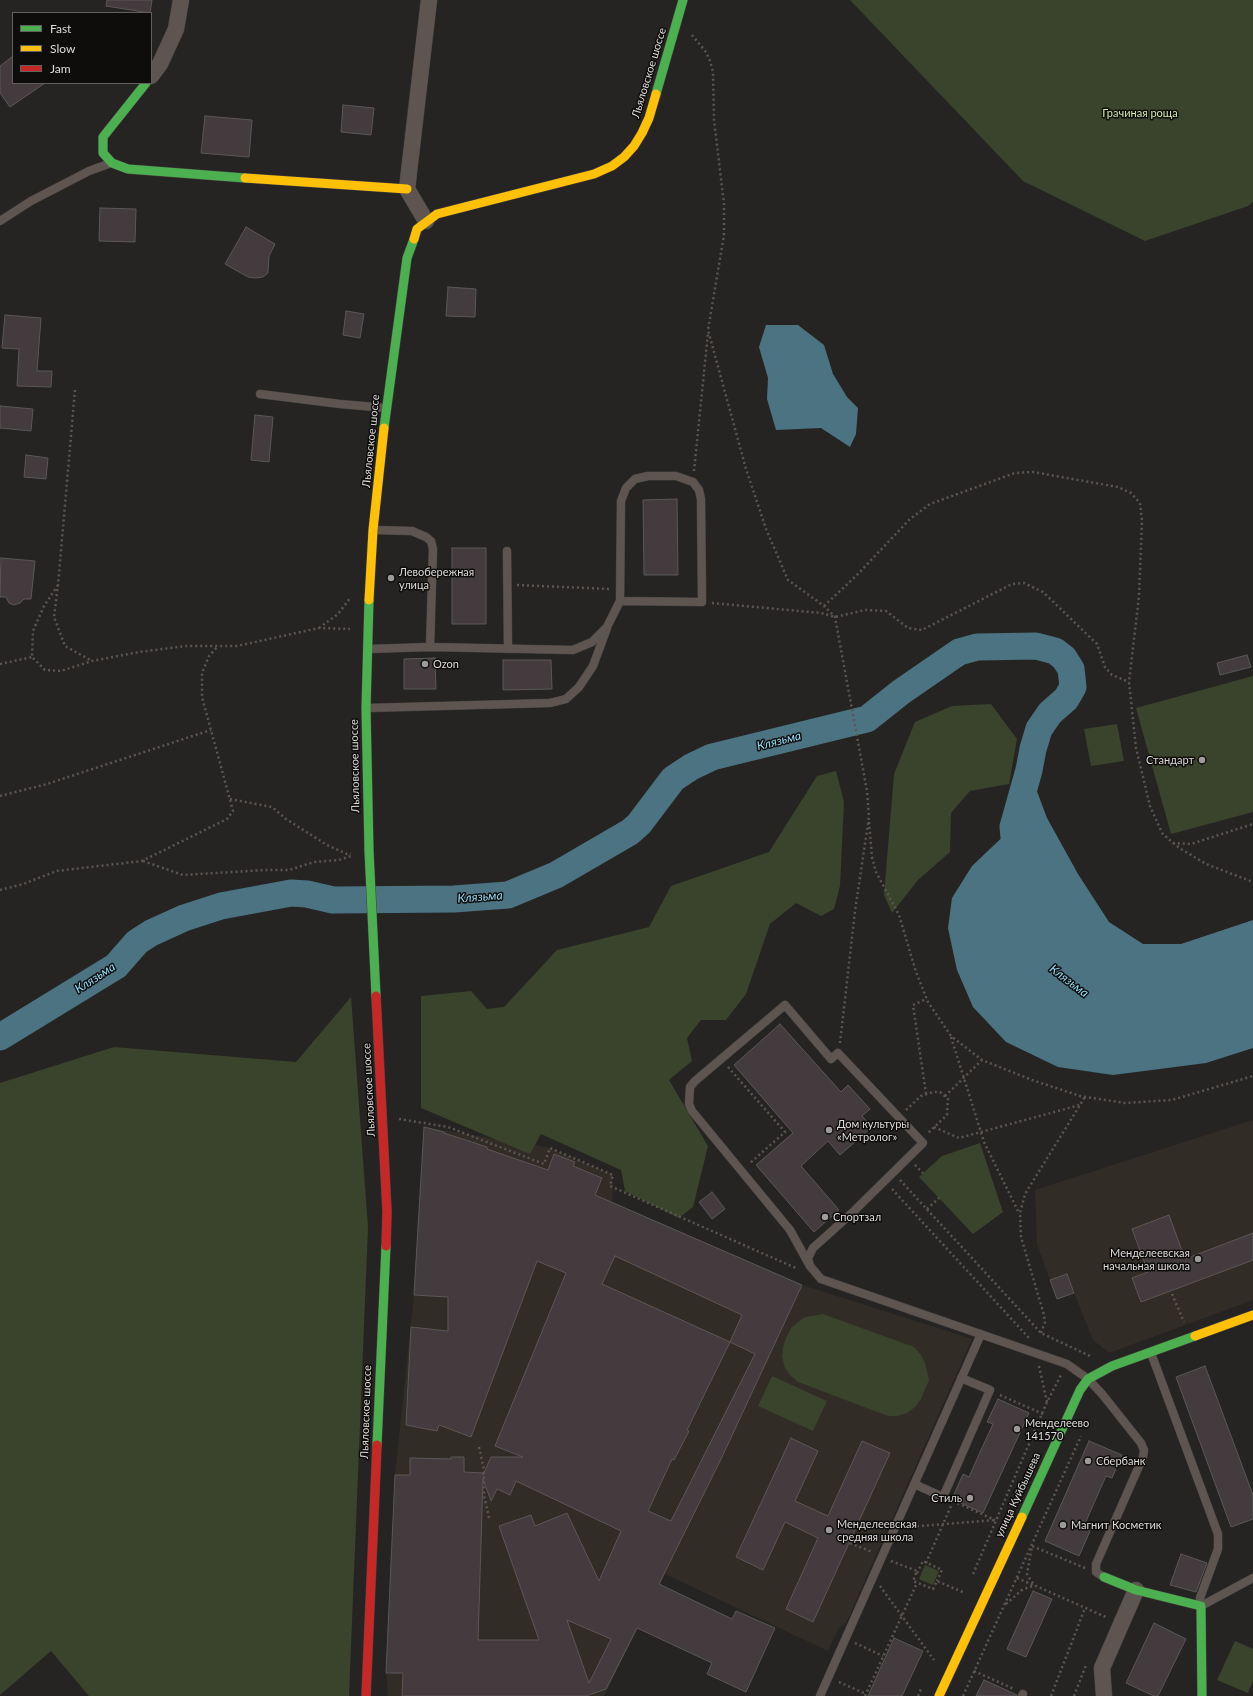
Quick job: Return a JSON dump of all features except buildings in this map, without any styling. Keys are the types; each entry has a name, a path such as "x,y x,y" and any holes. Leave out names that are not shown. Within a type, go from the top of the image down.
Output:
{"street":[{"path":"152,75 160,64 176,29 181,0"},
{"path":"426,221 407,189 429,0"},
{"name":"Льяловское шоссе","path":"366,1696 387,1212 369,851 366,649 373,530 386,408 407,258 417,229 426,221 438,214 594,174 612,166 624,157 642,133 649,118 678,19 682,0"},
{"path":"145,84 103,137 103,153 112,163 128,169 147,171 407,189"},
{"name":"улица Куйбышева","path":"939,1696 1080,1390 1088,1379 1100,1371 1112,1366 1253,1315"},
{"path":"1104,1578 1136,1590 1201,1606 1202,1696"},
{"path":"1104,1696 1102,1668 1136,1590"}],"lane":[{"path":"0,221 31,201 89,171 112,163"},
{"path":"260,394 386,408"},
{"path":"366,708 550,703 566,699 579,687 593,666 620,601 621,502 626,488 635,479 648,476 676,476 693,482 699,490 701,499 702,602 620,601"},
{"path":"373,530 412,531 426,537 431,541 433,549 430,647"},
{"path":"507,551 508,648"},
{"path":"366,649 430,647 573,650 592,642 608,627"},
{"path":"810,1266 808,1258 813,1248 853,1212 923,1143 838,1053 831,1059 785,1005 690,1087 689,1104 692,1111 790,1230 810,1266 821,1279 1067,1364 1088,1379 1102,1394 1141,1443 1144,1450 1143,1457 1096,1564 1096,1572 1104,1578"},
{"path":"820,1696 981,1334"},
{"path":"1151,1353 1218,1534 1218,1548 1200,1598 1201,1606 1253,1578"},
{"path":"914,1484 943,1497 990,1390 961,1378"}],"path":[{"path":"678,19 706,52 713,72 714,120 724,204 724,235 708,330 693,482"},
{"path":"708,330 734,428 742,447 746,469 766,530 788,580 824,606 835,617 867,791 872,857 876,872 898,915 926,999 944,1028 951,1036 982,1060 1032,1080 1085,1097 1125,1103 1172,1100 1253,1076"},
{"path":"75,390 54,617 65,646 92,661"},
{"path":"824,606 856,576 910,520 930,504 1015,473 1033,472 1118,487 1131,493 1140,503 1142,521 1139,596 1129,682 1136,748 1150,806 1162,833 1181,849 1206,864 1253,882"},
{"path":"319,628 338,614 356,591 369,583"},
{"path":"702,602 821,613 835,617 865,610 886,611 908,628 922,630 1012,584 1024,583 1043,592 1098,644 1105,667 1112,675 1129,682"},
{"path":"507,584 620,589"},
{"path":"58,585 44,606 33,630 32,657 45,670 61,672 92,661 139,652 178,647 237,646 319,628 367,631"},
{"path":"0,890 23,884 57,871 142,861 227,819 233,811 218,762 202,697 202,674 209,656 217,646"},
{"path":"0,664 32,657"},
{"path":"0,796 47,784 211,730"},
{"path":"230,799 272,807 286,819 307,833 327,845 347,854 369,851"},
{"path":"838,1053 855,911 869,817"},
{"path":"1173,843 1191,844 1253,824"},
{"path":"142,861 183,875 289,870 314,862 339,860 369,851"},
{"path":"926,999 913,1005 926,1094"},
{"path":"951,1036 984,1142 1020,1213"},
{"path":"721,1059 786,1132 741,1171"},
{"path":"945,1096 982,1060"},
{"path":"899,1118 921,1096 940,1092 948,1098 949,1104 947,1115 920,1140"},
{"path":"1041,1333 1045,1322 1044,1315 1021,1236 1020,1213 1025,1194 1085,1097"},
{"path":"934,1128 959,1138 1080,1105"},
{"path":"382,1116 448,1128 544,1164 550,1148 613,1175 610,1186 799,1270"},
{"path":"893,1172 1041,1333 1098,1359"},
{"path":"884,1181 1030,1339 1036,1353 1047,1402"},
{"path":"927,1209 939,1198"},
{"path":"971,1579 1047,1402 1067,1364"},
{"path":"990,1390 1043,1414"},
{"path":"963,1696 1084,1429"},
{"path":"479,1447 484,1470 484,1495 489,1518"},
{"path":"943,1497 996,1520"},
{"path":"926,1562 953,1501"},
{"path":"895,1528 996,1520"},
{"path":"850,1543 917,1572 914,1582 934,1588"},
{"path":"1032,1546 1096,1572"},
{"path":"1032,1546 1028,1574 1031,1582 1036,1586"},
{"path":"914,1579 922,1561 926,1562 942,1570 934,1588"},
{"path":"874,1577 934,1660"},
{"path":"1017,1578 1122,1624"},
{"path":"934,1588 937,1581 965,1594"},
{"path":"828,1677 865,1695 916,1583"},
{"path":"962,1600 968,1586"},
{"path":"1004,1606 1022,1590 1036,1586"},
{"path":"1051,1696 1085,1608"},
{"path":"845,1639 883,1656"},
{"path":"932,1665 937,1654"},
{"path":"974,1671 1022,1695"},
{"path":"918,1696 923,1684"}],"shaded area":[{"path":"1253,1120 1253,1300 1109,1353 1093,1340 1074,1293 1057,1299 1037,1244 1035,1190"},
{"path":"424,1127 550,1148 613,1175 612,1202 802,1285 972,1339 846,1623 838,1629 828,1651 665,1574 604,1696 388,1696 386,1673 395,1475 414,1295"}],"green space":[{"name":"Грачиная роща","path":"850,0 1253,0 1253,202 1248,206 1145,241 1023,181"},
{"name":"Стандарт","path":"1253,676 1253,812 1171,834 1136,708"},
{"path":"991,704 1017,739 1009,784 970,791 951,813 950,852 918,880 892,913 884,895 894,774 915,722 952,706"},
{"path":"1117,724 1124,761 1091,766 1084,729"},
{"path":"836,771 844,802 840,886 834,909 821,916 796,903 770,924 746,994 726,1020 701,1020 687,1038 692,1061 669,1080 708,1146 693,1207 679,1218 625,1191 621,1170 541,1134 530,1154 421,1108 421,996 471,991 487,1009 504,1007 557,950 649,927 671,886 769,852 817,776"},
{"path":"351,997 368,1227 349,1696 89,1696 51,1651 0,1695 0,1083 114,1047 296,1062"},
{"path":"980,1143 1003,1212 973,1234 919,1177 942,1156"},
{"path":"823,1314 914,1347 921,1355 925,1363 929,1380 921,1399 915,1407 907,1413 897,1416 888,1416 798,1382 790,1375 785,1368 782,1357 783,1347 791,1328 805,1317"},
{"path":"772,1376 827,1401 813,1431 758,1406"},
{"path":"925,1565 939,1571 933,1585 919,1579"},
{"path":"1235,1641 1253,1649 1253,1681 1248,1693 1217,1680"}],"water":[{"path":"766,325 798,325 824,345 833,374 847,397 858,408 856,434 850,447 821,428 776,430 767,399 768,378 759,347"},
{"path":"1029,770 1047,818 1078,874 1109,922 1143,944 1181,944 1253,920 1253,1048 1206,1063 1113,1075 1058,1067 1006,1042 973,1007 957,970 948,928 952,898 972,866 1013,827"}],"waterway":[{"name":"Клязьма","path":"0,1037 116,966 137,942 151,933 184,918 221,906 291,893 307,894 333,900 454,899 508,895 556,875 630,832 639,824 673,779 691,767 712,757 867,719 901,692 959,652 977,647 1036,646 1055,651 1064,658 1071,669 1073,687 1066,699 1050,713 1039,729 1033,749 1029,770 1013,827 1016,857"}],"traffic: fast":[{"path":"656,94 683,0"},
{"path":"145,84 103,137 103,153 112,163 128,169 245,178"},
{"path":"384,428 407,258 414,239"},
{"path":"369,600 366,708 369,851 376,996"},
{"path":"377,1445 386,1246"},
{"path":"1022,1517 1080,1390 1088,1379 1112,1366 1195,1336"},
{"path":"1104,1577 1136,1590 1201,1606 1202,1696"}],"traffic: slow":[{"path":"414,239 417,229 437,214 594,174 612,166 624,157 634,146 642,133 649,118 656,94"},
{"path":"245,178 407,189"},
{"path":"369,600 373,530 384,428"},
{"path":"1195,1336 1253,1315"},
{"path":"939,1696 1022,1517"}],"traffic: jam":[{"path":"376,996 387,1212 386,1246"},
{"path":"366,1696 377,1445"}],"place":[{"name":"Левобережная улица","path":"391,578"},
{"name":"Ozon","path":"425,664"},
{"name":"Стандарт","path":"1202,760"},
{"name":"Дом культуры «Метролог»","path":"829,1130"},
{"name":"Спортзал","path":"825,1217"},
{"name":"Менделеевская начальная школа","path":"1198,1259"},
{"name":"Менделеево 141570","path":"1017,1429"},
{"name":"Сбербанк","path":"1088,1461"},
{"name":"Стиль","path":"970,1498"},
{"name":"Магнит Косметик","path":"1063,1525"},
{"name":"Менделеевская средняя школа","path":"829,1530"}]}
